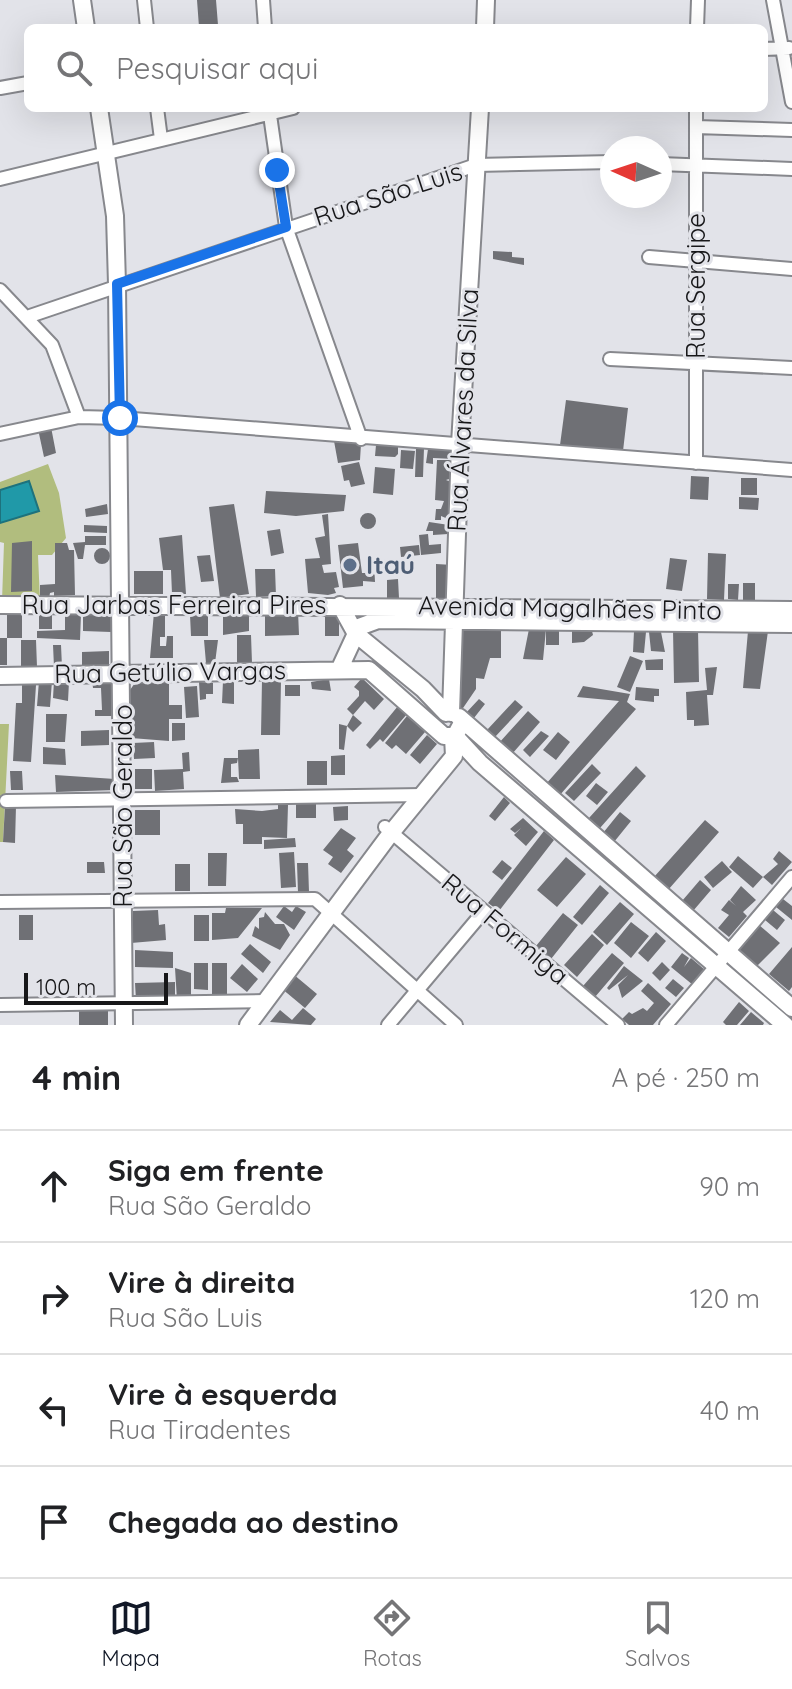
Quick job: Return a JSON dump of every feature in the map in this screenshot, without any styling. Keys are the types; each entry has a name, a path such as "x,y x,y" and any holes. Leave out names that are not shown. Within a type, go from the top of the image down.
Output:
{"street":[{"path":"82,0 85,24"},
{"path":"144,0 147,24"},
{"path":"263,0 265,24"},
{"path":"485,24 486,0"},
{"path":"697,24 698,0"},
{"path":"773,0 788,48 792,102"},
{"path":"768,49 788,48"},
{"path":"0,88 24,84"},
{"name":"Rua São Geraldo","path":"100,112 115,216 117,284 124,1025"},
{"path":"158,112 161,139"},
{"path":"0,179 265,112"},
{"path":"269,112 286,227 361,439"},
{"name":"Rua Álvares da Silva","path":"261,1001 388,830 416,795 454,756 451,727 453,614 480,112"},
{"name":"Rua Sergipe","path":"696,112 696,463"},
{"path":"696,127 792,130"},
{"name":"Rua São Luis","path":"27,317 476,165 600,162"},
{"path":"672,165 792,169"},
{"path":"649,257 792,269"},
{"path":"0,290 52,345 79,417"},
{"path":"610,359 792,368"},
{"path":"0,434 79,417 120,418 792,470"},
{"name":"Rua Jarbas Ferreira Pires","path":"0,605 344,605"},
{"path":"344,605 356,634 423,689 451,727 588,857 785,1025"},
{"name":"Avenida Magalhães Pinto","path":"344,605 453,614 637,616 792,624"},
{"name":"Avenida Magalhães Pinto","path":"637,616 792,610"},
{"name":"Avenida Magalhães Pinto","path":"356,634 359,627 378,620 453,614"},
{"path":"340,668 356,634"},
{"name":"Rua Getúlio Vargas","path":"0,676 340,668 369,670 451,727"},
{"path":"451,727 599,842 792,1008"},
{"path":"6,801 416,795"},
{"name":"Rua Formiga","path":"388,830 618,1025"},
{"path":"588,857 599,842"},
{"path":"666,1025 792,877"},
{"path":"0,902 315,899 456,1025"},
{"path":"388,1025 484,911"},
{"path":"0,1005 261,1001"},
{"path":"237,1025 261,1001"},
{"path":"248,1025 261,1001"}],"green space":[{"path":"48,464 59,493 66,538 52,555 38,555 40,601 2,601 4,543 0,542 0,482"},
{"path":"0,724 9,724 3,842 0,842"}],"water":[{"path":"29,481 39,511 0,523 0,490"}],"building":[{"path":"197,0 216,0 218,24 199,24"},
{"path":"493,251 512,252 512,257 524,258 524,265 493,259"},
{"path":"566,400 628,408 623,451 560,445"},
{"path":"51,427 56,453 44,457 38,429"},
{"path":"334,441 361,444 360,460 338,463"},
{"path":"376,445 398,447 398,454 395,457 375,456"},
{"path":"416,448 424,448 423,477 415,477"},
{"path":"428,449 454,449 454,459 433,458 433,464 426,463"},
{"path":"401,450 415,451 413,469 400,468"},
{"path":"437,460 455,460 455,477 446,480 454,483 453,521 441,516 441,520 435,520 436,509 441,509 444,501 435,500"},
{"path":"359,462 365,484 351,487 349,480 344,481 341,466"},
{"path":"375,467 395,469 393,495 373,493"},
{"path":"691,476 709,477 708,500 690,499"},
{"path":"741,478 757,478 757,495 741,495"},
{"path":"266,491 346,495 344,511 296,516 264,513"},
{"path":"739,497 759,498 758,510 739,509"},
{"path":"107,504 108,514 86,517 85,509"},
{"path":"234,504 249,594 220,598 209,507"},
{"path":"365,513 371,513 376,521 374,527 365,529 360,524 360,518"},
{"path":"328,514 331,564 322,565 324,573 336,572 339,587 334,588 336,593 328,595 308,593 305,559 320,558 315,538 325,536 322,515"},
{"path":"429,522 449,525 448,534 433,535 433,531 426,531"},
{"path":"84,525 107,526 107,533 84,532"},
{"path":"280,529 284,553 271,556 267,531"},
{"path":"428,534 429,545 441,544 441,553 421,555 419,535"},
{"path":"182,535 186,594 172,594 171,570 163,570 159,538"},
{"path":"85,536 106,536 106,545 85,545 83,559 78,559 73,543 85,542"},
{"path":"32,541 32,591 11,592 12,543"},
{"path":"55,543 67,543 69,550 74,550 75,595 54,596 54,592 50,593 49,598 40,597 40,585 55,584"},
{"name":"Itaú","path":"358,543 362,573 368,573 367,562 374,562 375,582 363,581 363,586 343,588 338,545"},
{"path":"419,545 420,555 401,557 400,547"},
{"path":"102,548 110,556 102,564 94,556"},
{"path":"708,553 726,554 724,600 707,599"},
{"path":"210,555 214,581 201,582 197,556"},
{"path":"670,558 687,560 682,591 666,589"},
{"path":"436,564 453,565 451,598 436,598"},
{"path":"255,569 275,569 276,596 256,597"},
{"path":"134,571 163,571 163,594 134,594"},
{"path":"398,579 399,598 387,599 387,580"},
{"path":"743,583 755,583 755,601 743,600"},
{"path":"728,584 739,584 738,600 728,599"},
{"path":"265,611 298,611 299,635 265,636"},
{"path":"7,612 22,612 22,638 7,638"},
{"path":"83,612 111,612 111,632 83,631"},
{"path":"154,612 165,612 165,637 160,637 160,646 166,646 167,636 173,636 173,658 150,658"},
{"path":"65,613 81,614 80,640 37,638 37,631 65,630"},
{"path":"223,613 249,616 249,631 223,635"},
{"path":"52,614 52,629 39,629 39,615"},
{"path":"190,615 208,615 208,636 191,636"},
{"path":"325,616 339,616 339,636 325,636"},
{"path":"459,629 501,629 501,658 490,658 484,679 476,678 476,689 461,711 465,714 479,699 485,704 470,723 457,712"},
{"path":"529,629 546,629 543,660 523,659"},
{"path":"698,629 699,682 674,683 673,630"},
{"path":"546,630 559,630 559,645 546,645"},
{"path":"572,631 592,631 593,635 584,642 572,643"},
{"path":"634,631 646,632 644,653 633,652"},
{"path":"748,631 768,631 760,689 743,688"},
{"path":"649,632 661,632 665,652 651,651"},
{"path":"237,635 251,635 252,663 237,663"},
{"path":"0,638 7,638 7,665 0,665"},
{"path":"21,640 36,640 37,667 21,668"},
{"path":"204,640 218,640 215,663 206,663"},
{"path":"53,645 61,645 62,667 54,667"},
{"path":"109,651 109,665 82,666 82,652"},
{"path":"630,656 643,661 630,692 617,687"},
{"path":"663,659 663,670 646,670 645,660"},
{"path":"717,667 713,695 707,695 709,725 694,726 694,720 687,720 686,692 707,690 705,668"},
{"path":"362,678 384,699 374,710 365,701 353,715 347,709 359,696 359,691 354,687"},
{"path":"114,679 116,716 95,716 95,710 102,710 101,688 93,688 92,680"},
{"path":"152,679 152,682 169,682 169,705 182,705 182,719 169,719 169,741 131,738 130,690 137,680"},
{"path":"329,679 331,691 312,689 311,682"},
{"path":"262,680 281,680 280,735 261,735"},
{"path":"39,681 52,681 50,707 37,706"},
{"path":"54,681 69,682 68,701 53,698"},
{"path":"223,681 234,681 234,704 222,703"},
{"path":"199,682 213,683 213,694 206,694 206,699 200,700"},
{"path":"22,684 36,685 31,762 13,761 16,703 22,703"},
{"path":"285,685 300,685 300,696 285,696"},
{"path":"197,686 199,717 186,718 184,687"},
{"path":"583,686 630,694 627,702 636,709 559,796 546,784 619,701 577,697"},
{"path":"636,687 659,689 659,696 654,696 654,702 635,700"},
{"path":"515,700 523,707 494,738 487,730"},
{"path":"398,706 407,714 383,742 380,739 370,749 366,745"},
{"path":"528,711 540,722 512,754 499,743"},
{"path":"46,714 67,714 65,742 46,742"},
{"path":"353,715 362,723 353,732 347,726"},
{"path":"407,716 425,732 406,754 396,745 392,749 385,743"},
{"path":"172,723 185,723 185,740 172,741"},
{"path":"339,724 347,726 344,750 339,749"},
{"path":"109,730 109,745 81,746 81,731"},
{"path":"541,731 549,736 530,757 523,750"},
{"path":"558,732 570,742 556,760 543,750"},
{"path":"427,735 437,744 420,764 410,755"},
{"path":"154,742 155,758 134,759 133,743"},
{"path":"43,747 65,749 66,765 43,764"},
{"path":"259,749 260,779 239,779 238,750"},
{"path":"189,752 190,771 183,772 184,789 155,791 154,770 183,769 182,753"},
{"path":"345,755 345,775 331,775 331,756"},
{"path":"224,758 238,758 237,763 231,764 231,777 237,777 239,782 221,783"},
{"path":"307,761 327,761 327,785 307,785"},
{"path":"592,764 601,773 574,801 565,793"},
{"path":"636,766 646,776 600,828 589,818"},
{"path":"135,769 152,769 152,789 135,789"},
{"path":"10,771 22,771 23,790 11,790"},
{"path":"55,775 115,779 116,790 56,792"},
{"path":"596,783 608,792 597,805 586,796"},
{"path":"504,797 510,803 495,821 489,816"},
{"path":"296,804 316,804 316,818 296,818"},
{"path":"278,805 288,805 287,838 262,837 262,844 243,844 243,824 236,824 235,809 262,811 278,809"},
{"path":"5,806 16,806 15,843 3,842"},
{"path":"348,806 348,820 334,821 333,807"},
{"path":"135,810 160,810 160,835 135,835"},
{"path":"620,812 631,821 614,842 603,833"},
{"path":"523,818 538,832 526,846 514,835 521,828 515,833 510,829"},
{"path":"705,820 719,832 668,890 654,877"},
{"path":"341,828 356,838 347,850 354,856 341,873 328,864 333,857 323,850"},
{"path":"544,831 554,840 499,911 488,903"},
{"path":"295,838 296,847 264,849 264,840"},
{"path":"779,851 792,862 772,885 763,877 778,864 773,859"},
{"path":"294,852 296,887 281,888 279,853"},
{"path":"208,853 227,853 226,886 208,886"},
{"path":"738,856 763,877 753,888 729,867"},
{"path":"566,857 586,874 557,907 537,890"},
{"path":"502,860 512,868 502,880 492,872"},
{"path":"722,861 732,872 713,888 704,877"},
{"path":"87,862 104,862 105,873 87,873"},
{"path":"297,863 308,863 309,892 298,893"},
{"path":"175,864 190,864 190,891 175,891"},
{"path":"700,880 711,890 693,911 682,901"},
{"path":"600,885 609,893 582,925 573,917"},
{"path":"741,886 756,900 743,912 747,916 729,937 718,928 729,915 721,910 729,900 736,906 730,900"},
{"path":"783,899 792,906 792,920 776,907"},
{"path":"620,902 634,914 607,945 593,932"},
{"path":"284,906 292,912 296,906 306,912 294,930 276,917"},
{"path":"226,908 262,908 238,938 212,940 212,913 225,913"},
{"path":"158,910 159,925 165,924 166,940 131,943 133,911"},
{"path":"773,910 785,920 777,930 765,920"},
{"path":"265,912 275,924 284,924 290,935 280,950 252,936 255,926 259,929 259,918 264,917"},
{"path":"563,913 578,925 551,959 536,946"},
{"path":"19,915 33,915 33,940 19,940"},
{"path":"194,915 209,915 209,941 194,941"},
{"path":"631,922 649,936 631,958 614,943"},
{"path":"759,925 780,943 756,967 740,954 740,947"},
{"path":"656,932 666,941 648,962 638,953"},
{"path":"592,934 604,945 577,977 564,965"},
{"path":"250,944 271,962 263,973 241,954"},
{"path":"792,947 792,987 789,991 769,974"},
{"path":"135,950 173,952 173,968 135,967"},
{"path":"612,953 624,963 595,997 583,986"},
{"path":"682,953 689,958 684,967 691,958 705,970 693,985 671,967"},
{"path":"662,962 670,970 660,981 652,973"},
{"path":"194,963 208,963 208,990 194,989"},
{"path":"212,963 227,963 227,994 212,994"},
{"path":"242,964 258,979 247,992 230,978"},
{"path":"624,966 643,981 622,998 618,985 628,975 609,990 607,988"},
{"path":"175,968 191,973 191,999 177,1000"},
{"path":"293,974 317,994 305,1008 281,988"},
{"path":"673,979 684,988 676,997 665,988"},
{"path":"175,982 175,999 136,1000 135,983"},
{"path":"648,983 671,1004 653,1025 629,1025 622,1019 629,1012 632,1014 643,1008 647,1011 654,1003 641,991"},
{"path":"739,1002 749,1011 737,1025 726,1025 723,1022"},
{"path":"303,1008 316,1019 311,1025 270,1022 280,1010 292,1020"},
{"path":"79,1010 108,1010 108,1025 79,1025"},
{"path":"751,1012 764,1023 763,1025 740,1025"}],"place":[{"name":"Itaú","path":"350,565"}],"route":[{"path":"120,418 117,284 286,227 277,170"}]}
